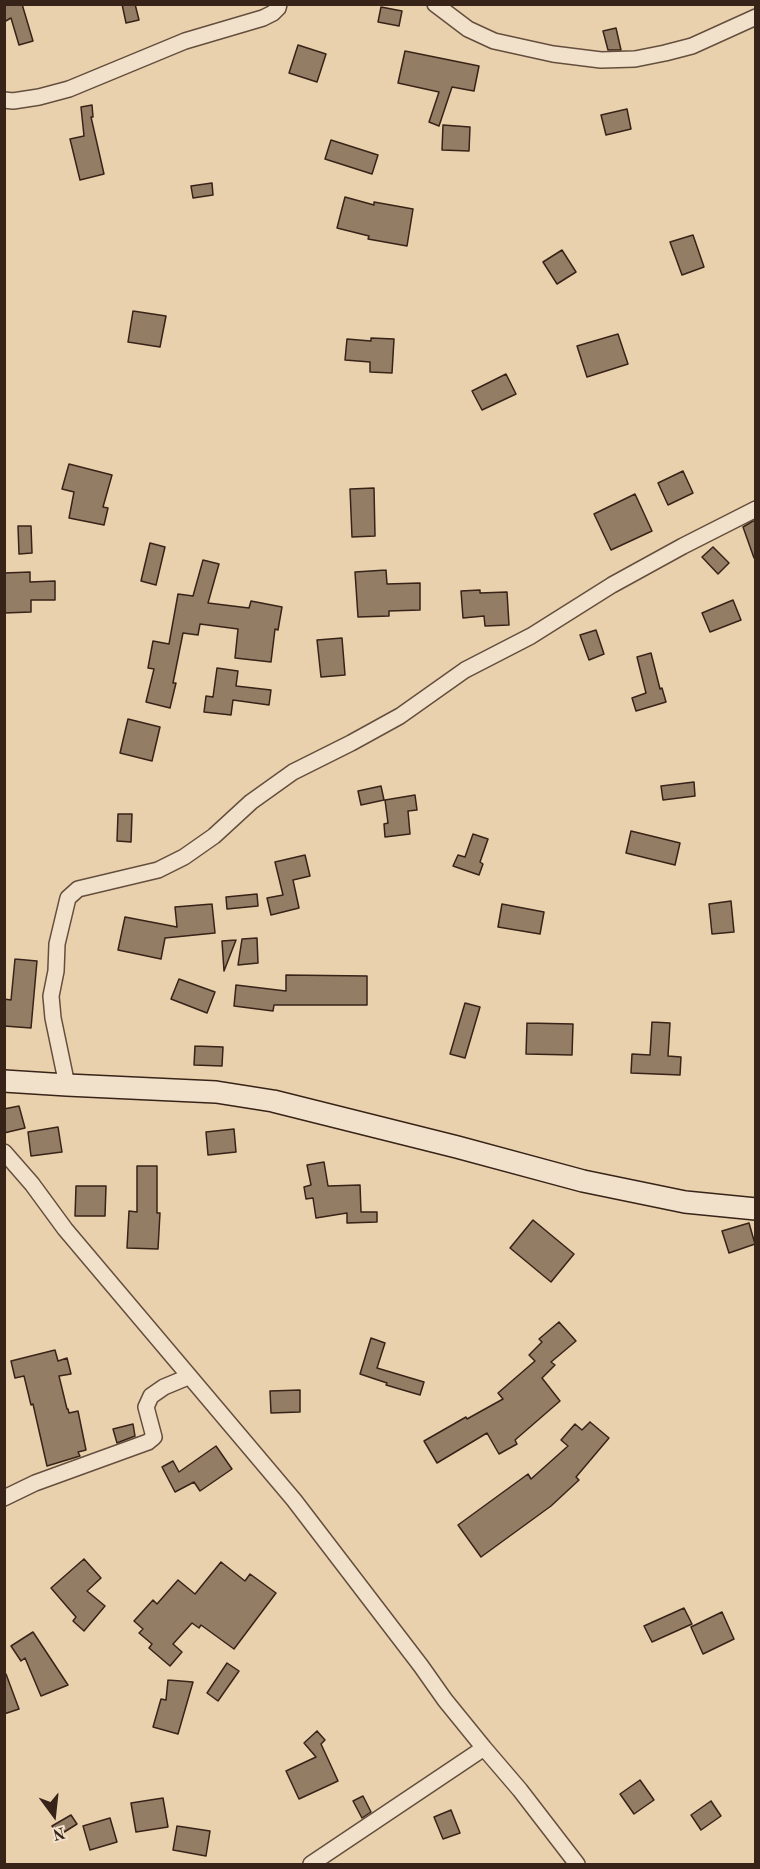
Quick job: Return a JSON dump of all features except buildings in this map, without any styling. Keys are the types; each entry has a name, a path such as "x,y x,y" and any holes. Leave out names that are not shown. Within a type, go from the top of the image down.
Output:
{"main road":[{"path":"4,1081 216,1092 273,1101 447,1144 583,1181 685,1202 756,1209"}],"street":[{"path":"4,100 39,97 69,89 185,40 263,18 273,13 279,4"},
{"path":"435,4 468,29 494,41 553,54 601,60 635,59 692,46 756,17"},
{"path":"67,1085 53,1018 51,996 56,971 57,944 68,898 78,889 158,870 184,857 214,836 251,802 293,772 400,716 465,670 531,636 612,585 682,546 756,510"},
{"path":"4,1152 32,1184 64,1229 294,1500 445,1700 520,1790 577,1864"},
{"path":"4,1498 45,1479 148,1442 154,1437 146,1407 151,1396 164,1387 188,1377"},
{"path":"311,1864 484,1748"}]}
